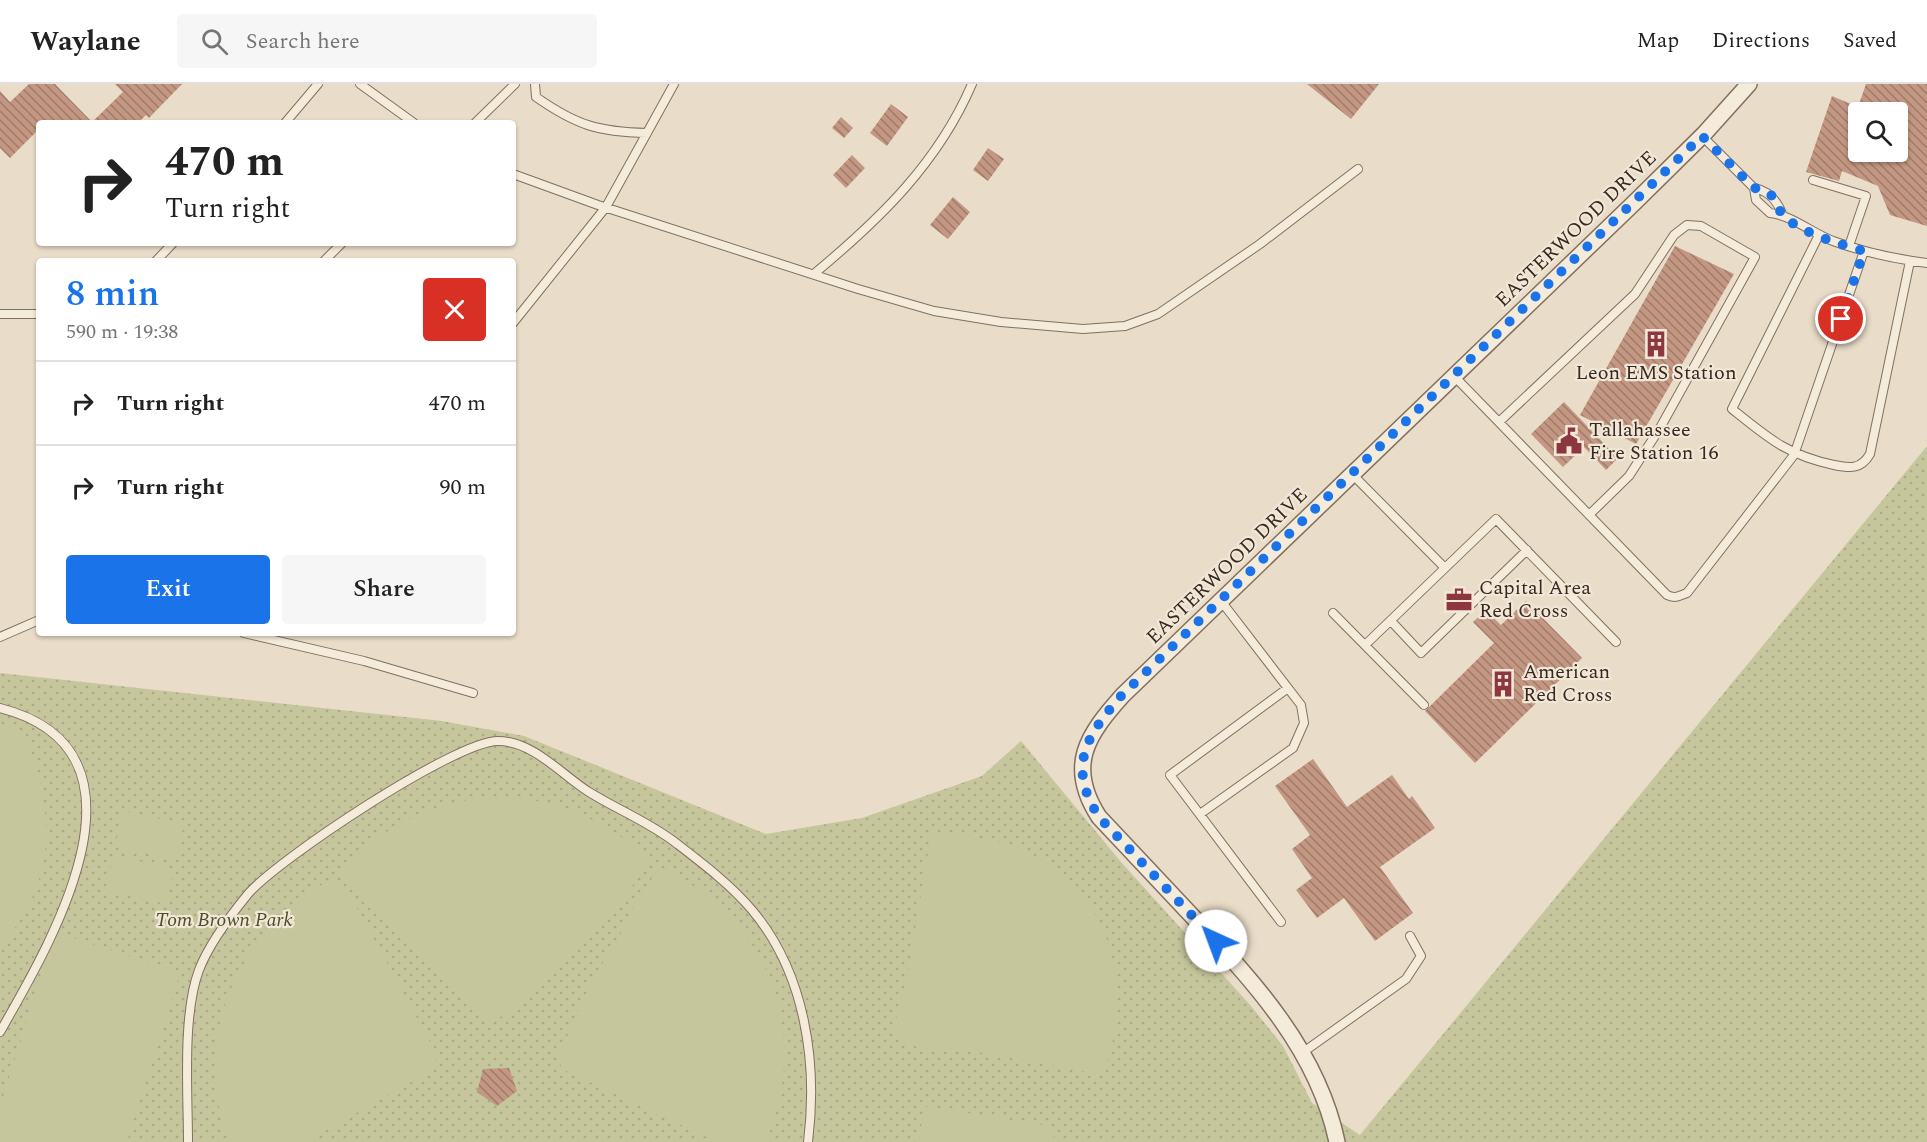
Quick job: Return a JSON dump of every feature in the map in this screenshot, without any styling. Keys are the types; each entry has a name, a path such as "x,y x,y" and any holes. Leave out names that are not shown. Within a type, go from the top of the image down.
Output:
{"street":[{"name":"EASTERWOOD DRIVE","path":"1336,1142 1323,1093 1281,1019 1257,987 1099,817 1083,786 1084,752 1089,736 1122,695 1702,136 1749,84"}],"lane":[{"path":"288,120 318,84"},
{"path":"360,84 410,120"},
{"path":"478,120 515,84"},
{"path":"534,84 536,97 566,118 601,130 647,133"},
{"path":"516,319 606,207 674,84"},
{"path":"815,273 879,217 914,181 953,122 972,84"},
{"path":"1702,136 1754,188 1764,190 1775,200 1782,214"},
{"path":"516,175 606,207 815,273 858,289 934,311 1001,322 1059,327 1125,326 1158,314 1260,244 1358,169"},
{"path":"1813,180 1866,196 1849,246"},
{"path":"1754,188 1756,200 1770,213 1782,214 1819,235 1864,251 1927,263"},
{"path":"1499,422 1635,294 1674,234 1687,225 1701,226 1755,257 1660,428 1629,476 1589,515"},
{"path":"1819,235 1732,409 1770,440 1794,455 1849,468 1860,466 1870,454 1910,261"},
{"path":"159,258 170,246"},
{"path":"327,258 339,246"},
{"path":"1454,376 1667,595 1673,598 1687,593 1794,455 1864,251"},
{"path":"0,314 36,314"},
{"path":"1352,474 1445,568"},
{"path":"1365,645 1496,519 1616,642"},
{"path":"1391,621 1421,653 1527,550"},
{"path":"1200,814 1293,748 1305,723 1301,705 1221,601"},
{"path":"1333,613 1424,705"},
{"path":"0,637 36,621"},
{"path":"257,636 364,661 473,693"},
{"path":"1281,922 1170,775 1288,688"},
{"path":"0,708 23,714 44,724 57,735 80,770 87,804 87,825 64,909 38,966 0,1032"},
{"path":"188,1142 190,1017 198,972 208,952 248,894 278,866 416,774 474,746 498,741 517,744 532,752 588,792 638,818 666,836 739,896 754,912 770,936 791,976 801,1009 812,1080 808,1142"},
{"path":"1302,1053 1406,979 1422,956 1410,936"}],"green space":[{"name":"Tom Brown Park","path":"1927,446 1927,1142 0,1142 0,673 442,721 524,736 766,834 862,818 982,776 1021,741 1121,862 1251,1006 1283,1046 1312,1103 1360,1135"},
{"path":"0,725 24,731 41,789 46,843 42,869 33,895 19,921 0,947"},
{"path":"495,797 538,801 579,814 617,834 650,861 621,902 506,1016 489,1019 363,902 341,872 373,841 410,818 452,804"},
{"path":"123,811 184,824 176,860 115,847"},
{"path":"952,833 1005,844 1025,851 1062,874 1084,897 1100,923 1111,952 1116,982 1117,1013 1112,1044 1102,1075 956,1048 932,1049 901,1044 893,1030 907,977 931,835"},
{"path":"113,855 174,869 166,904 105,891"},
{"path":"660,867 697,888 729,915 753,947 771,982 782,1020 784,1060 779,1101 766,1142 717,1142 562,1069 558,1057 591,982 619,937 636,901"},
{"path":"333,878 359,911 437,1055 433,1070 305,1142 230,1142 218,1103 215,1064 219,1026 230,990 248,957 271,927 300,900"},
{"path":"55,932 180,973 127,1142 0,1142 0,1106"},
{"path":"924,1106 1055,1127 1053,1142 919,1142"}],"building":[{"path":"29,84 55,84 90,120 36,120 36,132 10,158 0,148 0,91 10,102"},
{"path":"115,84 182,84 149,118 146,115 141,120 94,120 123,92"},
{"path":"1307,84 1379,84 1351,119"},
{"path":"1866,84 1927,84 1927,226 1890,215 1878,186 1842,171 1839,181 1806,172 1832,96 1848,103 1848,162 1908,162 1908,102 1860,102"},
{"path":"891,104 908,117 887,146 870,133"},
{"path":"841,117 853,128 844,138 832,128"},
{"path":"988,148 1004,159 988,181 973,170"},
{"path":"852,155 865,168 846,188 833,175"},
{"path":"953,197 970,212 948,239 930,225"},
{"name":"Leon EMS Station","path":"1675,246 1734,274 1636,444 1580,415"},
{"name":"Tallahassee Fire Station 16","path":"1564,402 1618,458 1606,470 1584,447 1563,467 1531,434"},
{"name":"American Red Cross","path":"1526,601 1582,658 1475,763 1425,711 1494,643 1473,622 1486,610 1501,625"},
{"path":"1313,759 1347,807 1392,775 1409,799 1412,796 1435,828 1380,867 1413,913 1375,941 1344,898 1317,918 1296,890 1312,878 1292,849 1310,835 1275,786"},
{"path":"509,1068 517,1091 497,1106 477,1092 483,1069"}],"place":[{"name":"Leon EMS Station","path":"1656,344"},
{"name":"Tallahassee Fire Station 16","path":"1569,441"},
{"name":"Capital Area Red Cross","path":"1459,600"},
{"name":"American Red Cross","path":"1503,684"}],"route":[{"path":"1216,941 1099,817 1089,802 1083,786 1084,752 1089,736 1122,695 1702,136 1754,188 1764,190 1778,202 1782,214 1811,232 1864,251 1841,319"}]}
